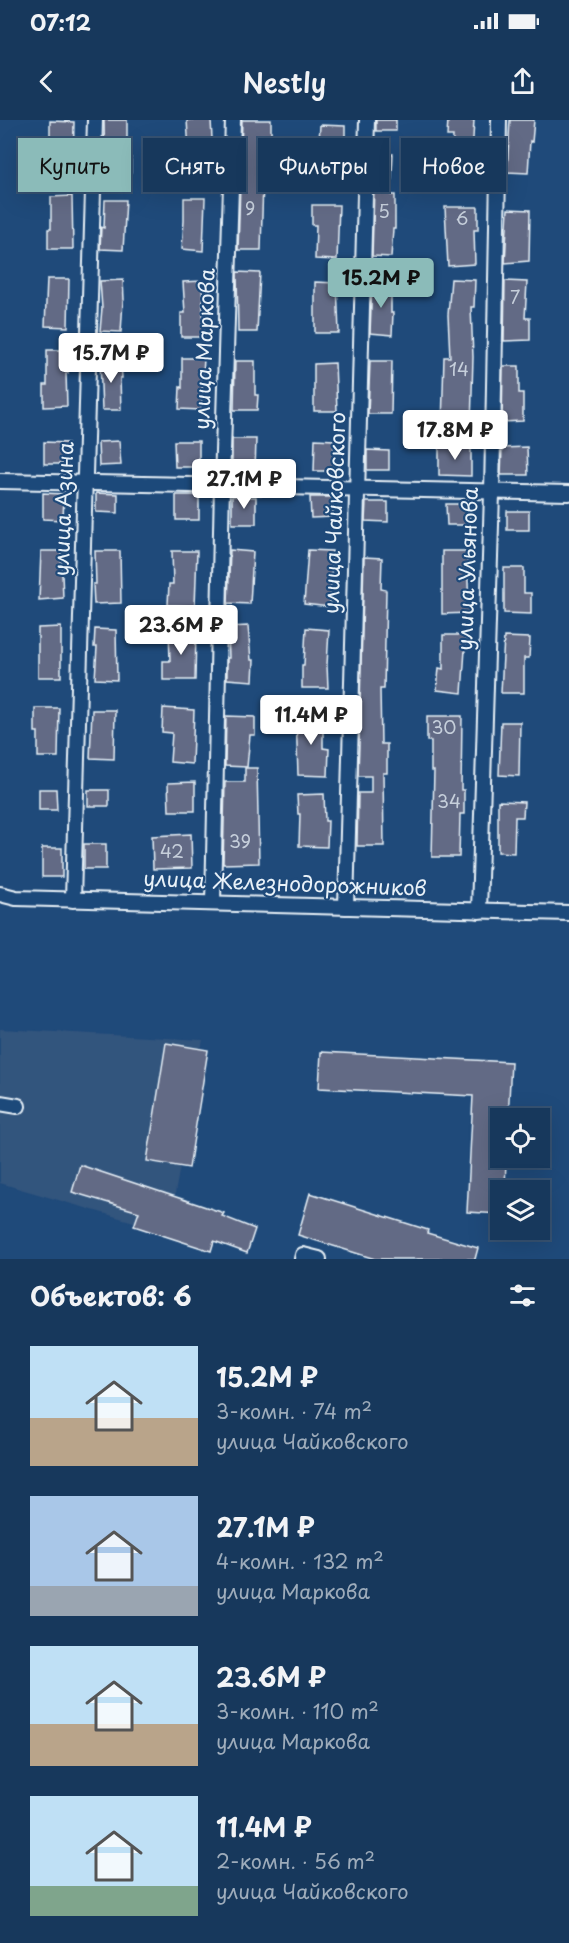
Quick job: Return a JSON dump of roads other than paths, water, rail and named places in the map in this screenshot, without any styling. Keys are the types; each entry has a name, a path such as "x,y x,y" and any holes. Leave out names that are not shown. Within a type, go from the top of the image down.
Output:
{"street":[{"name":"улица Азина","path":"73,900 95,120"},
{"name":"улица Маркова","path":"213,903 233,120"},
{"name":"улица Чайковского","path":"346,907 367,120"},
{"name":"улица Ульянова","path":"479,911 492,493 499,120"},
{"path":"0,481 569,493"},
{"name":"улица Железнодорожников","path":"0,894 16,898 73,900 569,913"},
{"path":"0,1103 18,1106"},
{"path":"302,1259 303,1255 319,1259"}]}
